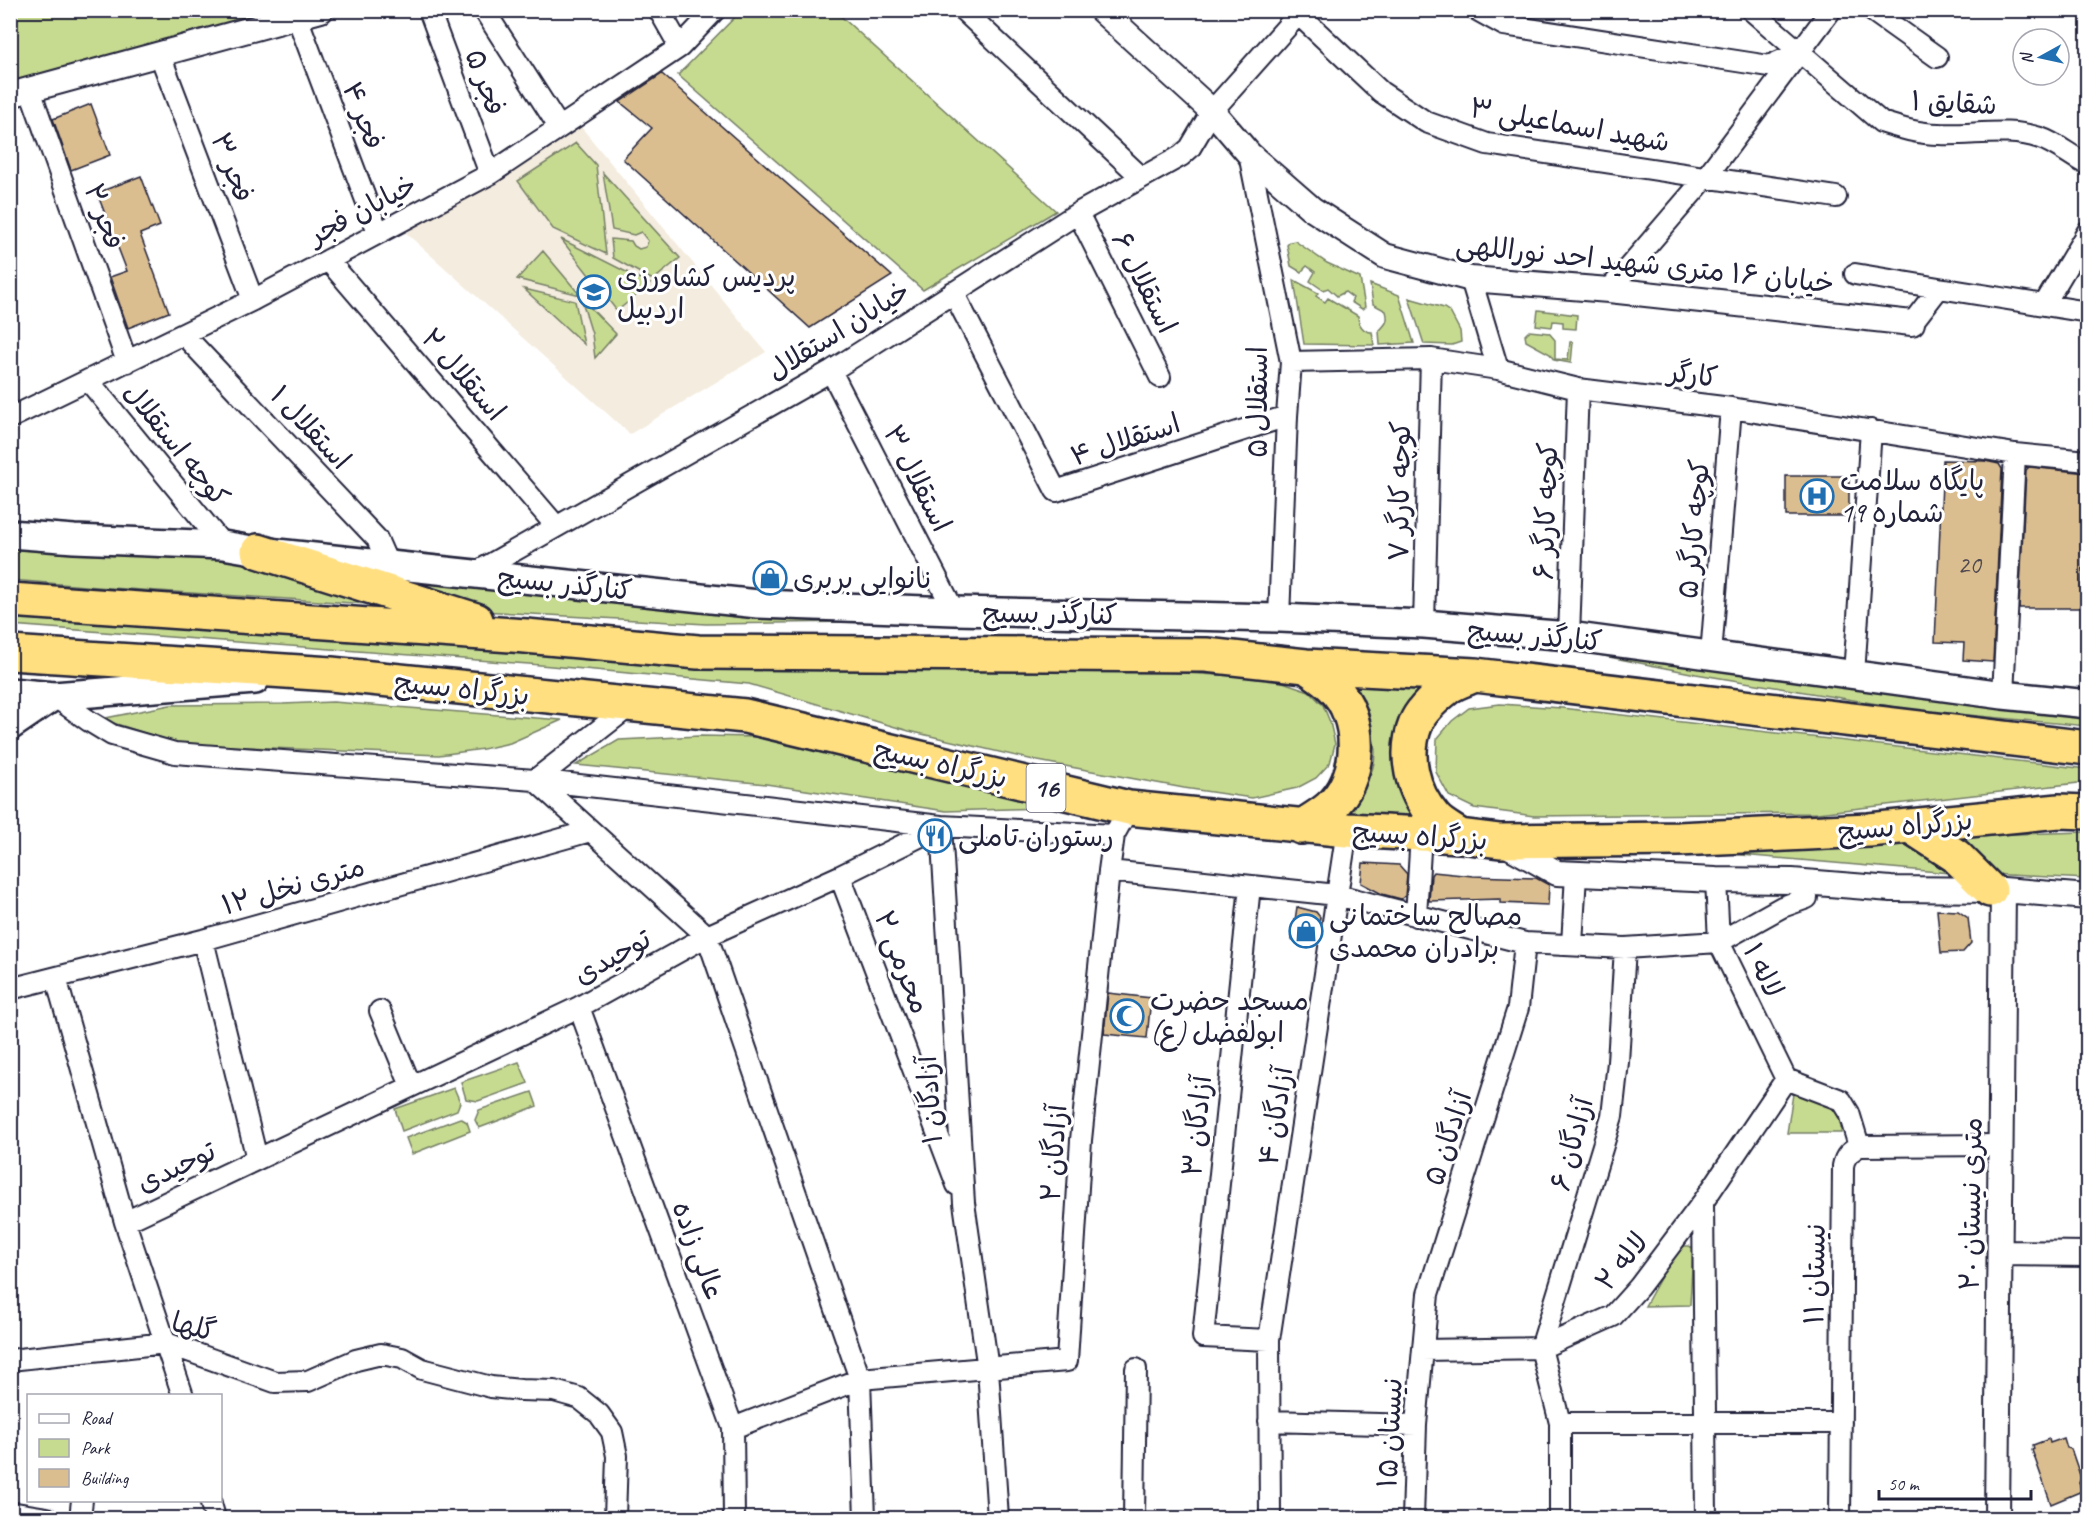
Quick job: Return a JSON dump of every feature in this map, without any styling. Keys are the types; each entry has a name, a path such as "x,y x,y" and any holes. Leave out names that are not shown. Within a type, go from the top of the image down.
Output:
{"highway":[{"path":"258,551 526,636"},
{"name":"بزرگراه بسیج","path":"10,600 526,636 698,652 1206,655 1306,666 1476,675 2088,748"},
{"name":"بزرگراه بسیج","path":"10,653 331,674 745,716 1121,822 1301,826 1460,836 1500,841 1678,839 1869,830 2059,811 2088,812"},
{"path":"1301,826 1329,808 1342,793 1354,766 1355,748 1352,723 1342,700 1332,686 1306,666"},
{"path":"1460,836 1435,819 1418,794 1410,765 1409,751 1417,721 1426,708 1448,687 1476,675"},
{"path":"1910,826 1956,856 1996,890"}],"main road":[{"name":"کنارگذر بسیج","path":"10,534 74,539 223,544 258,551 758,604 1424,624 1569,636 2003,695 2088,704"},
{"path":"10,692 54,696 331,674"},
{"path":"10,726 54,696"}],"street":[{"path":"20,93 321,10"},
{"name":"فجر ۵","path":"429,10 490,174"},
{"path":"484,10 559,127"},
{"path":"659,10 680,47"},
{"name":"خیابان فجر","path":"10,418 254,300 490,174 680,47 716,10"},
{"path":"963,10 1141,177"},
{"name":"خیابان ۱۶ متری شهید احد نوراللهی","path":"1101,10 1212,111 1249,154 1312,209 1385,256 1471,279 1609,290 1912,322"},
{"path":"1477,10 1504,25 1769,66 1800,52"},
{"name":"شقایق ۱","path":"1751,10 1881,122 1906,130 1939,134 1995,132 2030,136 2041,139 2088,165"},
{"path":"1609,290 1706,177 1831,10"},
{"path":"1871,10 1937,57"},
{"name":"خیابان استقلال","path":"475,573 831,371 1078,213 1181,156 1190,148 1212,111 1299,12"},
{"name":"شهید اسماعیلی ۳","path":"1299,12 1381,92 1426,122 1487,144 1836,197"},
{"name":"فجر ۴","path":"297,17 378,232"},
{"name":"فجر ۳","path":"160,55 254,300"},
{"name":"فجر ۲","path":"20,93 127,362"},
{"name":"استقلال ۵","path":"1249,154 1292,362 1287,416 1279,618"},
{"name":"استقلال ۶","path":"1078,213 1160,377"},
{"path":"2044,305 2088,231"},
{"name":"استقلال ۲","path":"328,260 556,526"},
{"path":"1855,274 2088,312"},
{"path":"1471,279 1498,369"},
{"path":"1912,322 1939,288"},
{"name":"استقلال ۴","path":"953,292 1056,491 1287,416"},
{"name":"استقلال ۱","path":"184,334 377,539 388,564"},
{"name":"کارگر","path":"1292,362 1431,359 1498,369 1578,389 1731,408 2015,454 2088,461"},
{"name":"کوچه کارگر ۷","path":"1424,624 1431,359"},
{"name":"استقلال ۳","path":"831,371 954,610"},
{"name":"کوچه استقلال","path":"88,380 223,544"},
{"name":"کوچه کارگر ۶","path":"1569,636 1578,389"},
{"name":"کوچه کارگر ۵","path":"1712,655 1731,408"},
{"path":"1854,674 1871,430"},
{"path":"2003,695 2015,454"},
{"path":"54,696 112,735 175,753 536,780 940,826"},
{"path":"536,780 631,705"},
{"path":"536,780 707,936 860,1379 865,1518"},
{"path":"1121,822 1109,871 1337,895 1525,943 1625,948 1719,942 1782,907 1807,898 1806,883"},
{"name":"توحیدی","path":"125,1222 579,1007 707,936 840,876 940,826 1121,822"},
{"name":"آزادگان ۱","path":"940,826 964,1203 988,1369 998,1518"},
{"name":"آزادگان ۴","path":"1270,1518 1269,1340 1347,830"},
{"name":"۱۲ متری نخل","path":"10,989 203,940 590,831"},
{"path":"1416,916 1421,834"},
{"path":"1500,841 1557,873 1806,883 1891,889 1996,890 2088,897"},
{"name":"آزادگان ۲","path":"988,1369 1067,1361 1081,1140 1109,871"},
{"path":"1572,945 1576,874"},
{"name":"محرمی ۲","path":"840,876 964,1203"},
{"name":"لاله ۱","path":"1716,880 1719,942 1786,1079"},
{"name":"آزادگان ۳","path":"1250,886 1203,1337 1269,1340"},
{"name":"۲۰ متری نیستان","path":"1996,890 2001,1145 1997,1518"},
{"path":"203,940 257,1160"},
{"name":"آزادگان ۵","path":"1423,1350 1428,1294 1518,1008 1525,943"},
{"name":"آزادگان ۶","path":"1541,1348 1612,1116 1618,1062 1625,948"},
{"path":"56,978 125,1222 183,1394"},
{"name":"عالی زاده","path":"579,1007 733,1428 734,1518"},
{"path":"380,1011 411,1086"},
{"path":"918,1079 932,1090 945,1088 956,1068"},
{"path":"1786,1079 1841,1100 1849,1113 1859,1146 2001,1145"},
{"name":"لاله ۲","path":"1423,1350 1541,1348 1613,1316 1639,1287 1703,1202 1786,1079"},
{"name":"نیستان ۱۱","path":"1840,1518 1844,1159 1848,1153 1859,1146"},
{"path":"1703,1202 1706,1518"},
{"path":"2000,1253 2088,1254"},
{"path":"1554,1306 1556,1315 1563,1323 1582,1330"},
{"name":"گلها","path":"10,1360 166,1343 276,1382 308,1380 356,1359 381,1354 402,1358 422,1369 491,1387 554,1391 579,1398 599,1414 612,1431 617,1456 615,1518"},
{"path":"1541,1348 1560,1423 1560,1518"},
{"name":"نیستان ۱۵","path":"1413,1518 1416,1425 1423,1350"},
{"path":"733,1428 860,1379 988,1369"},
{"path":"1134,1518 1136,1369"},
{"path":"1269,1421 1416,1425"},
{"path":"1560,1423 1841,1423"},
{"path":"80,1518 82,1502"},
{"path":"211,1502 215,1518"},
{"path":"10,1512 47,1518"}],"shaded area":[{"name":"پردیس کشاورزی اردبیل","path":"577,122 766,352 630,434 406,233"}],"green space":[{"path":"742,10 835,11 1056,211 923,290 678,75"},
{"path":"11,11 268,11 11,84"},
{"path":"576,143 596,165 606,254 553,229 518,181"},
{"path":"603,173 680,258 653,280 613,258 611,239 631,241 639,249 646,247 648,241 641,232 634,235 612,230"},
{"path":"561,239 650,284 617,311"},
{"path":"1295,241 1327,263 1360,278 1365,307 1362,309 1351,302 1353,298 1345,292 1337,296 1328,288 1323,290 1310,281 1315,272 1307,266 1301,272 1291,266 1287,245"},
{"path":"543,251 580,295 517,279"},
{"path":"1294,280 1318,293 1316,296 1325,302 1328,298 1358,316 1362,327 1372,332 1374,345 1304,344"},
{"path":"1370,284 1399,295 1414,343 1380,345 1379,331 1386,322 1387,314 1386,311 1373,304"},
{"path":"524,289 575,301 584,344"},
{"path":"581,298 616,334 595,358 592,334"},
{"path":"1409,298 1444,308 1450,312 1460,331 1461,342 1452,345 1424,344"},
{"path":"1538,310 1577,315 1576,329 1563,328 1563,322 1553,321 1552,327 1536,325"},
{"path":"1529,331 1549,333 1555,340 1555,359 1568,360 1570,342 1573,342 1571,363 1554,360 1550,354 1526,341 1525,335"},
{"path":"68,544 235,558 386,605 11,580 10,551"},
{"path":"394,574 932,621 706,624 481,611"},
{"path":"10,613 678,666 1096,668 1271,678 1309,691 1323,705 1335,744 1330,763 1316,778 1297,788 1252,798 1038,761 909,731 749,684 529,664 11,625"},
{"path":"1563,648 1775,670 2015,711 2087,716 2087,726 1914,710 1696,674"},
{"path":"1344,683 1429,689 1420,820 1337,813 1366,782 1375,756 1371,730 1359,705"},
{"path":"333,702 562,720 510,743 439,755 179,744 101,719 170,705"},
{"path":"1500,704 1562,708 2087,769 2087,782 1817,813 1534,816 1474,808 1449,796 1436,772 1437,739 1452,721 1469,708"},
{"path":"699,736 759,737 869,756 1079,807 946,811 766,784 576,765 619,740"},
{"path":"2087,832 2087,879 1990,874 1950,836"},
{"path":"1913,841 1961,874 1718,853"},
{"path":"519,1062 528,1083 478,1101 466,1099 461,1082"},
{"path":"454,1088 460,1102 457,1110 402,1131 395,1109"},
{"path":"532,1092 537,1106 479,1128 475,1120 479,1110"},
{"path":"1793,1094 1819,1100 1833,1109 1838,1115 1841,1133 1787,1133"},
{"path":"460,1118 467,1122 470,1131 412,1154 406,1138"},
{"path":"1685,1246 1693,1248 1690,1305 1645,1306 1675,1251"}],"building":[{"path":"662,74 892,276 810,328 623,159 652,128 620,102"},
{"path":"91,104 110,155 71,170 53,119"},
{"path":"141,176 160,226 140,234 169,312 128,328 110,277 127,271 97,193"},
{"path":"1943,460 1985,461 1999,464 2002,469 1993,662 1963,660 1964,643 1935,642"},
{"path":"2029,467 2087,473 2081,608 2019,608 2026,470"},
{"name":"پایگاه سلامت شماره 19","path":"1786,476 1849,476 1849,516 1786,516"},
{"path":"1363,863 1399,865 1407,874 1405,896 1401,899 1382,894 1361,883"},
{"path":"1433,872 1536,878 1549,885 1548,905 1500,903 1500,899 1429,901"},
{"name":"مصالح ساختمانی برادران محمدی","path":"1297,907 1316,912 1320,917 1315,944 1292,940"},
{"path":"1937,910 1958,911 1968,918 1971,943 1963,952 1941,953"},
{"name":"مسجد حضرت ابولفضل (ع)","path":"1108,993 1151,998 1147,1038 1104,1034"},
{"path":"2064,1438 2067,1448 2071,1449 2081,1478 2079,1483 2082,1491 2051,1504 2032,1450 2033,1445 2049,1439 2050,1443"}],"place":[{"name":"پردیس کشاورزی اردبیل","path":"594,292"},
{"name":"پایگاه سلامت شماره 19","path":"1817,496"},
{"name":"نانوایی بربری","path":"770,578"},
{"name":"رستوران تاملی","path":"935,836"},
{"name":"مصالح ساختمانی برادران محمدی","path":"1306,931"},
{"name":"مسجد حضرت ابولفضل (ع)","path":"1127,1016"}]}
